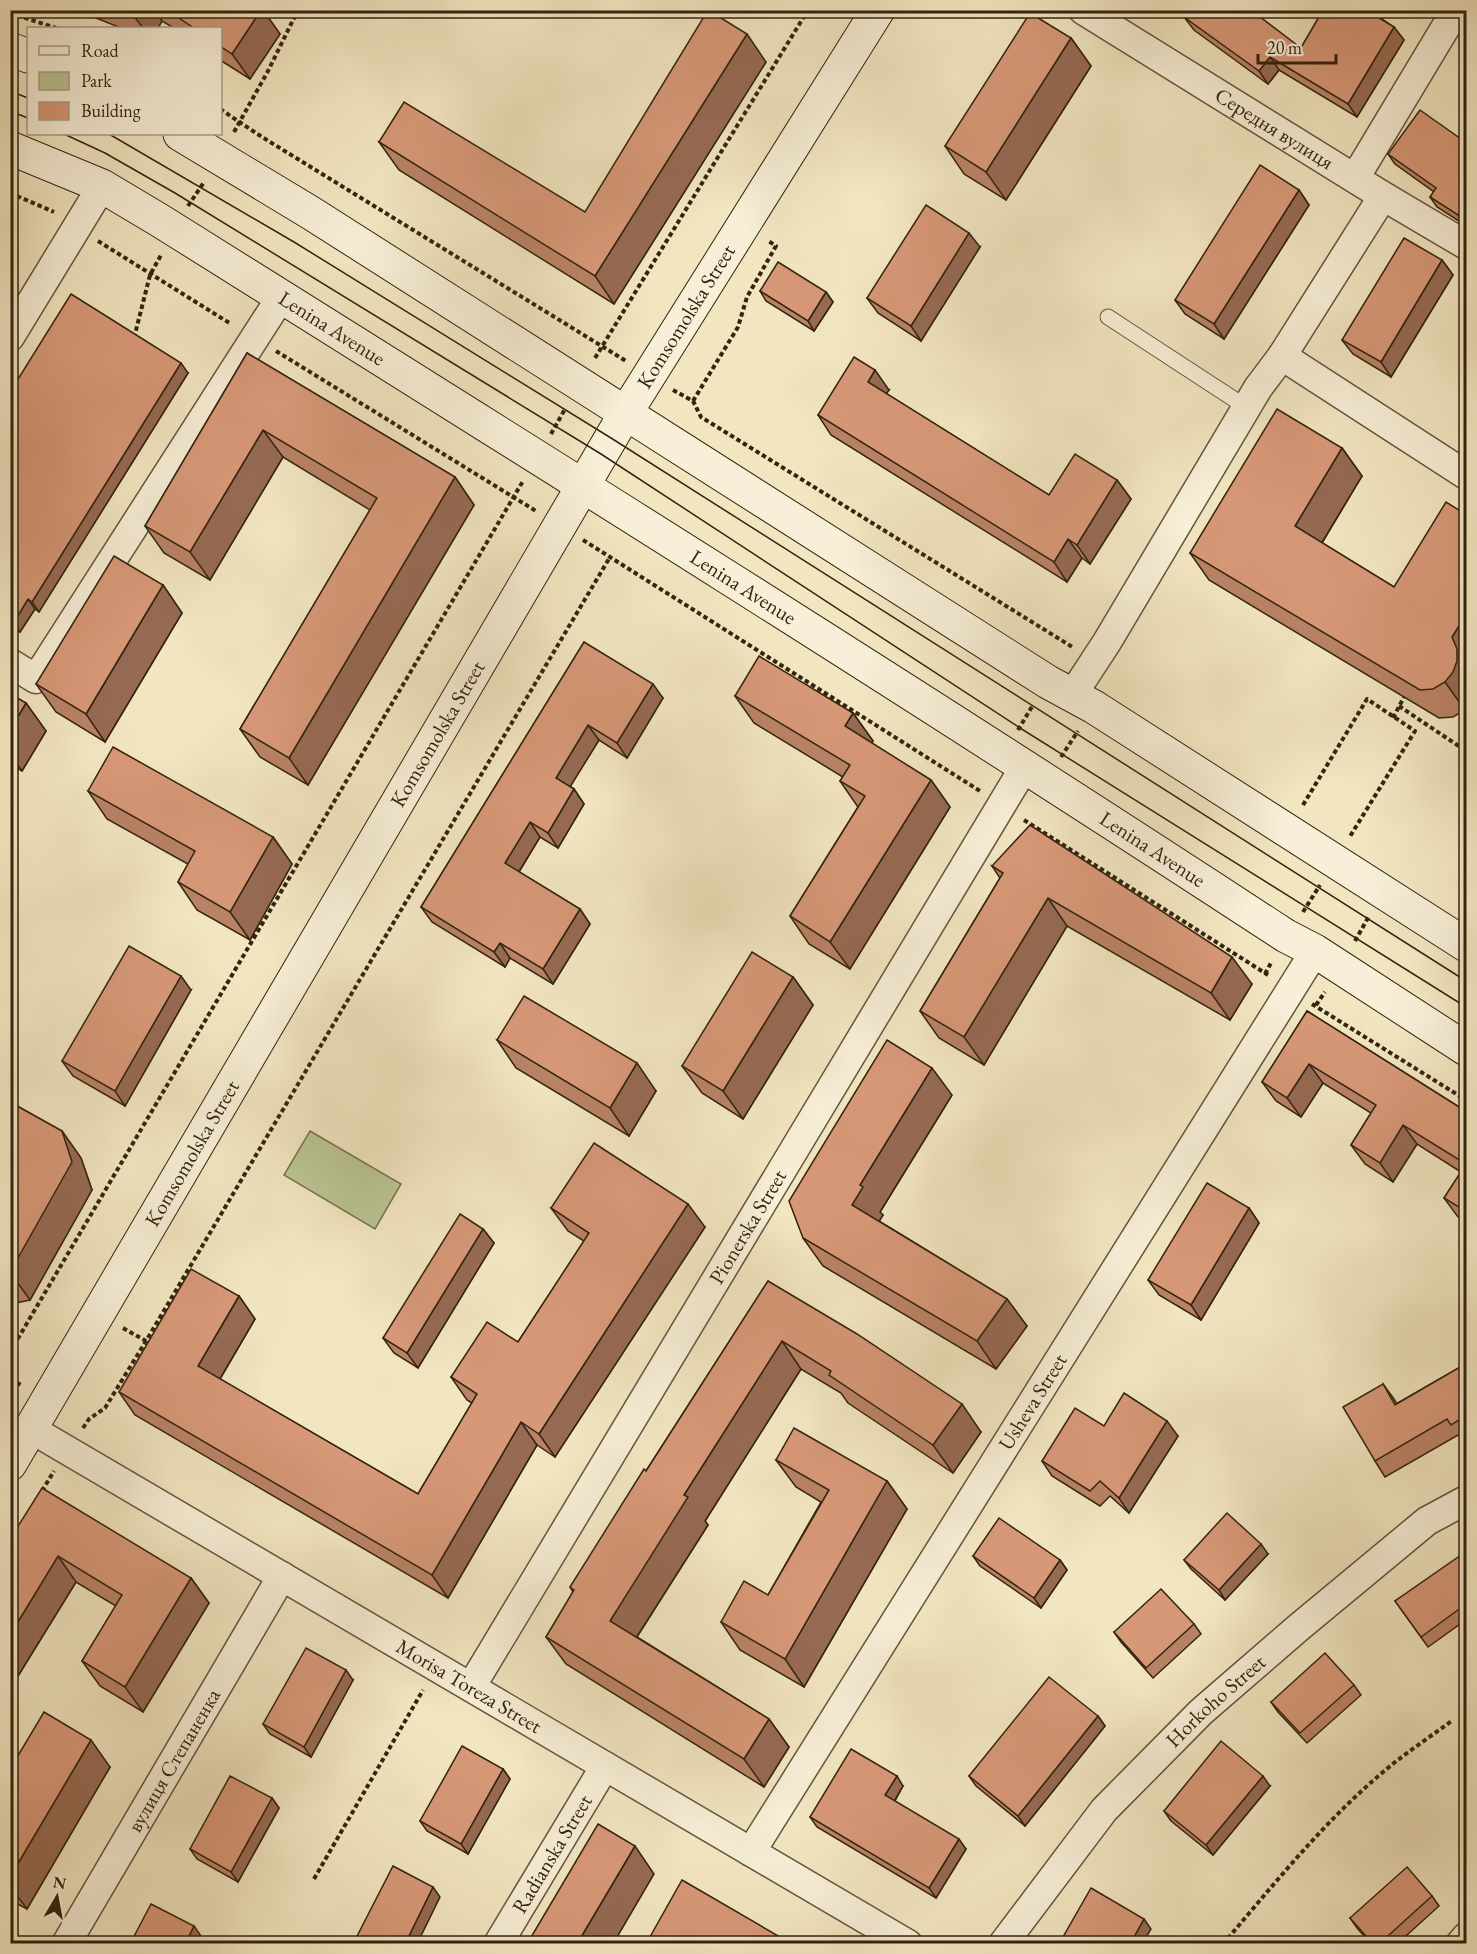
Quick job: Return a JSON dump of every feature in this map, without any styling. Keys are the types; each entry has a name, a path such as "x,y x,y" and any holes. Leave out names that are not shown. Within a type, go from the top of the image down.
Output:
{"main road":[{"name":"Komsomolska Street","path":"10,1464 625,414 878,10"},
{"path":"10,49 27,56"},
{"path":"182,135 311,213 579,385 1467,945"},
{"name":"Lenina Avenue","path":"10,147 102,186 176,230 584,485 1286,936 1315,951 1467,1049"}],"street":[{"name":"Середня вулиця","path":"1083,10 1467,245"},
{"path":"1355,178 1456,10"},
{"path":"10,337 102,186"},
{"path":"1060,688 1107,642 1246,406 1281,357 1383,195"},
{"path":"10,663 36,679 281,297"},
{"path":"1281,357 1467,475"},
{"name":"Pionerska Street","path":"471,1687 1015,760"},
{"name":"Usheva Street","path":"751,1852 1315,951"},
{"name":"Morisa Toreza Street","path":"31,1429 908,1944"},
{"name":"Horkoho Street","path":"1003,1944 1104,1810 1201,1712 1427,1521 1467,1500"},
{"name":"вулиця Степаненка","path":"66,1944 282,1576"},
{"name":"Radianska Street","path":"498,1944 605,1766"},
{"path":"1460,1944 1467,1937"}],"lane":[{"path":"1108,317 1246,406"}],"path":[{"path":"239,122 268,71 297,10"},
{"path":"10,1352 579,385 808,10"},
{"path":"10,13 53,27"},
{"path":"10,193 51,211 150,275 560,525 1290,990 1467,1100"},
{"path":"693,401 738,327 747,297 776,246 743,225"},
{"path":"133,339 150,275 176,230"},
{"path":"38,1497 66,1449 89,1419 105,1408 111,1399 610,557"},
{"path":"991,799 1060,688 1072,646"},
{"path":"1393,718 1404,697"},
{"path":"1288,831 1367,699 1415,731"},
{"path":"1399,706 1467,751"},
{"path":"314,1879 437,1667"},
{"path":"1223,1944 1354,1799 1394,1763 1454,1720"}],"green space":[{"path":"310,1131 401,1184 375,1229 284,1175"}],"building":[{"path":"122,10 136,10 133,15"},
{"path":"167,10 261,10 232,54 222,47 222,27 192,27"},
{"path":"708,10 747,34 595,276 379,142 404,102 585,212"},
{"path":"1189,10 1251,10 1301,48 1323,10 1370,10 1369,12 1394,27 1348,104 1270,57 1259,71 1184,17"},
{"path":"1030,13 1071,38 986,172 945,146"},
{"path":"1420,110 1464,141 1467,138 1467,204 1458,215 1430,197 1436,188 1388,154"},
{"path":"1260,165 1299,190 1214,324 1175,300"},
{"path":"926,205 969,233 911,326 867,298"},
{"path":"1404,238 1442,260 1381,362 1342,340"},
{"path":"778,262 826,292 808,321 760,291"},
{"path":"71,294 181,363 32,602 28,599 14,622 10,620 10,392"},
{"path":"247,353 455,477 289,758 240,729 377,498 263,430 190,552 145,526"},
{"path":"854,357 875,370 868,382 1049,495 1075,454 1117,480 1077,545 1068,539 1054,562 818,415"},
{"path":"1277,409 1342,448 1295,526 1394,587 1446,502 1467,515 1467,613 1452,637 1457,649 1457,661 1453,672 1445,682 1433,689 1420,690 1190,553"},
{"path":"114,556 163,585 86,714 36,684"},
{"path":"584,642 653,684 617,743 588,725 556,778 574,789 548,833 530,822 505,863 580,909 543,969 500,943 494,952 421,907"},
{"path":"759,656 853,713 845,726 931,780 830,942 790,916 865,796 840,781 850,765 735,696"},
{"path":"10,694 26,703 10,730"},
{"path":"113,747 273,837 230,912 178,882 195,851 88,791"},
{"path":"1030,825 1232,957 1211,993 1048,898 964,1037 920,1011 1003,873 992,866"},
{"path":"129,946 181,976 115,1091 62,1061"},
{"path":"752,952 793,977 723,1091 682,1066"},
{"path":"524,996 637,1063 610,1108 497,1040"},
{"path":"1307,1011 1467,1112 1467,1212 1444,1198 1466,1164 1403,1125 1380,1163 1351,1145 1376,1105 1309,1064 1287,1098 1262,1082"},
{"path":"887,1040 932,1068 860,1185 863,1187 852,1205 1007,1299 977,1341 803,1238 789,1201"},
{"path":"10,1102 62,1131 72,1162 10,1272"},
{"path":"594,1143 688,1204 539,1434 521,1422 432,1575 119,1392 191,1269 239,1296 198,1366 418,1494 477,1394 451,1377 487,1322 518,1342 589,1233 551,1208"},
{"path":"1207,1183 1249,1208 1191,1305 1148,1280"},
{"path":"460,1214 483,1229 407,1353 383,1338"},
{"path":"768,1281 857,1334 962,1404 933,1445 829,1375 831,1371 782,1341 684,1495 688,1497 610,1621 769,1719 744,1759 546,1637 574,1590 570,1587 644,1469 646,1471"},
{"path":"1467,1363 1467,1415 1451,1425 1447,1419 1375,1461 1343,1407 1383,1384 1395,1405"},
{"path":"1124,1393 1167,1421 1119,1498 1100,1481 1090,1491 1042,1461 1075,1408 1104,1426"},
{"path":"794,1428 887,1481 785,1659 721,1622 744,1581 768,1595 829,1490 776,1460"},
{"path":"42,1488 191,1578 125,1687 82,1661 122,1595 58,1556 10,1635 10,1539"},
{"path":"1227,1513 1261,1544 1219,1590 1184,1560"},
{"path":"999,1518 1060,1560 1034,1598 973,1556"},
{"path":"1464,1553 1467,1556 1467,1613 1462,1607 1421,1637 1395,1601"},
{"path":"1161,1589 1194,1624 1146,1668 1114,1632"},
{"path":"306,1648 346,1670 304,1747 263,1724"},
{"path":"1325,1653 1354,1685 1300,1733 1271,1702"},
{"path":"1049,1677 1098,1716 1018,1816 969,1776"},
{"path":"44,1712 91,1740 10,1877 10,1769"},
{"path":"1221,1741 1263,1776 1206,1845 1164,1811"},
{"path":"462,1746 503,1769 461,1844 420,1821"},
{"path":"851,1749 897,1776 885,1795 959,1839 929,1888 810,1817"},
{"path":"230,1776 272,1798 231,1872 190,1849"},
{"path":"598,1824 635,1846 577,1944 527,1944"},
{"path":"393,1866 433,1887 405,1944 353,1944"},
{"path":"1407,1867 1432,1896 1379,1944 1373,1944 1350,1918"},
{"path":"682,1880 792,1944 646,1944"},
{"path":"1091,1888 1144,1919 1130,1944 1059,1944"},
{"path":"151,1904 194,1926 185,1944 130,1944"}],"tram line":[{"path":"10,91 27,98"},
{"path":"10,111 27,118"},
{"path":"66,135 105,153 175,193 601,454 1020,728 1466,1007"},
{"path":"111,135 294,242 611,438 1466,981"}]}
